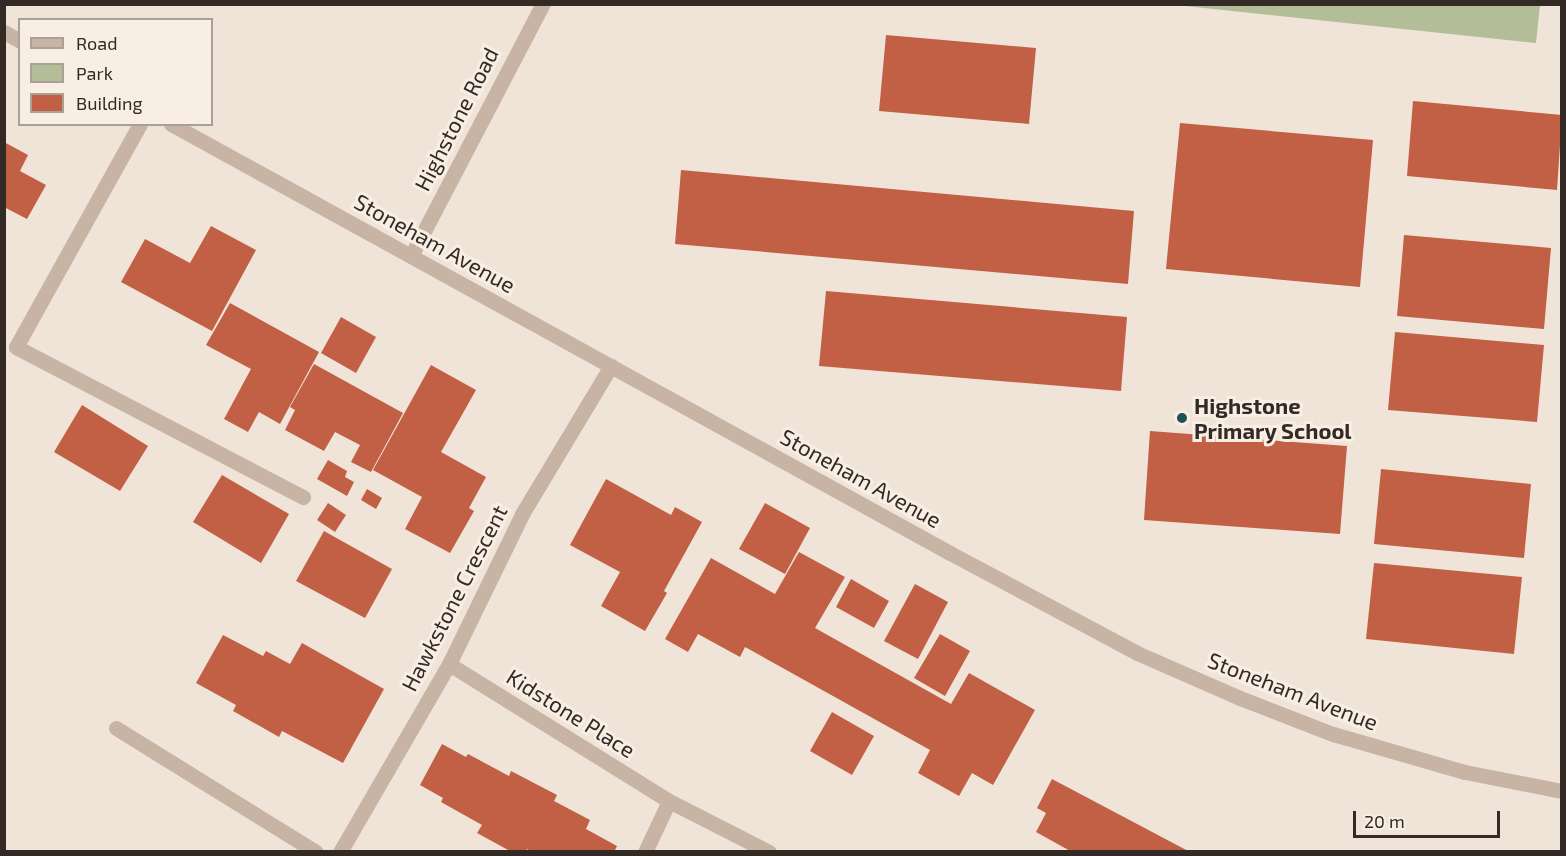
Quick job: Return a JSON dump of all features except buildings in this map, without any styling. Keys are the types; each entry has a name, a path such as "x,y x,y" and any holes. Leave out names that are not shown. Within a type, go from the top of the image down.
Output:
{"street":[{"name":"Highstone Road","path":"411,256 543,4"},
{"path":"4,32 18,40"},
{"path":"139,126 10,344 303,497"},
{"name":"Stoneham Avenue","path":"175,126 950,554 1147,657 1240,698 1333,734 1466,772 1562,791"},
{"name":"Hawkstone Crescent","path":"340,852 448,664 522,514 611,366"},
{"name":"Kidstone Place","path":"448,664 669,801 769,852"},
{"path":"116,728 316,852"},
{"path":"645,852 669,801"}],"green space":[{"path":"1176,5 1540,5 1536,43"}],"place":[{"name":"Highstone Primary School","path":"1182,418"}]}
